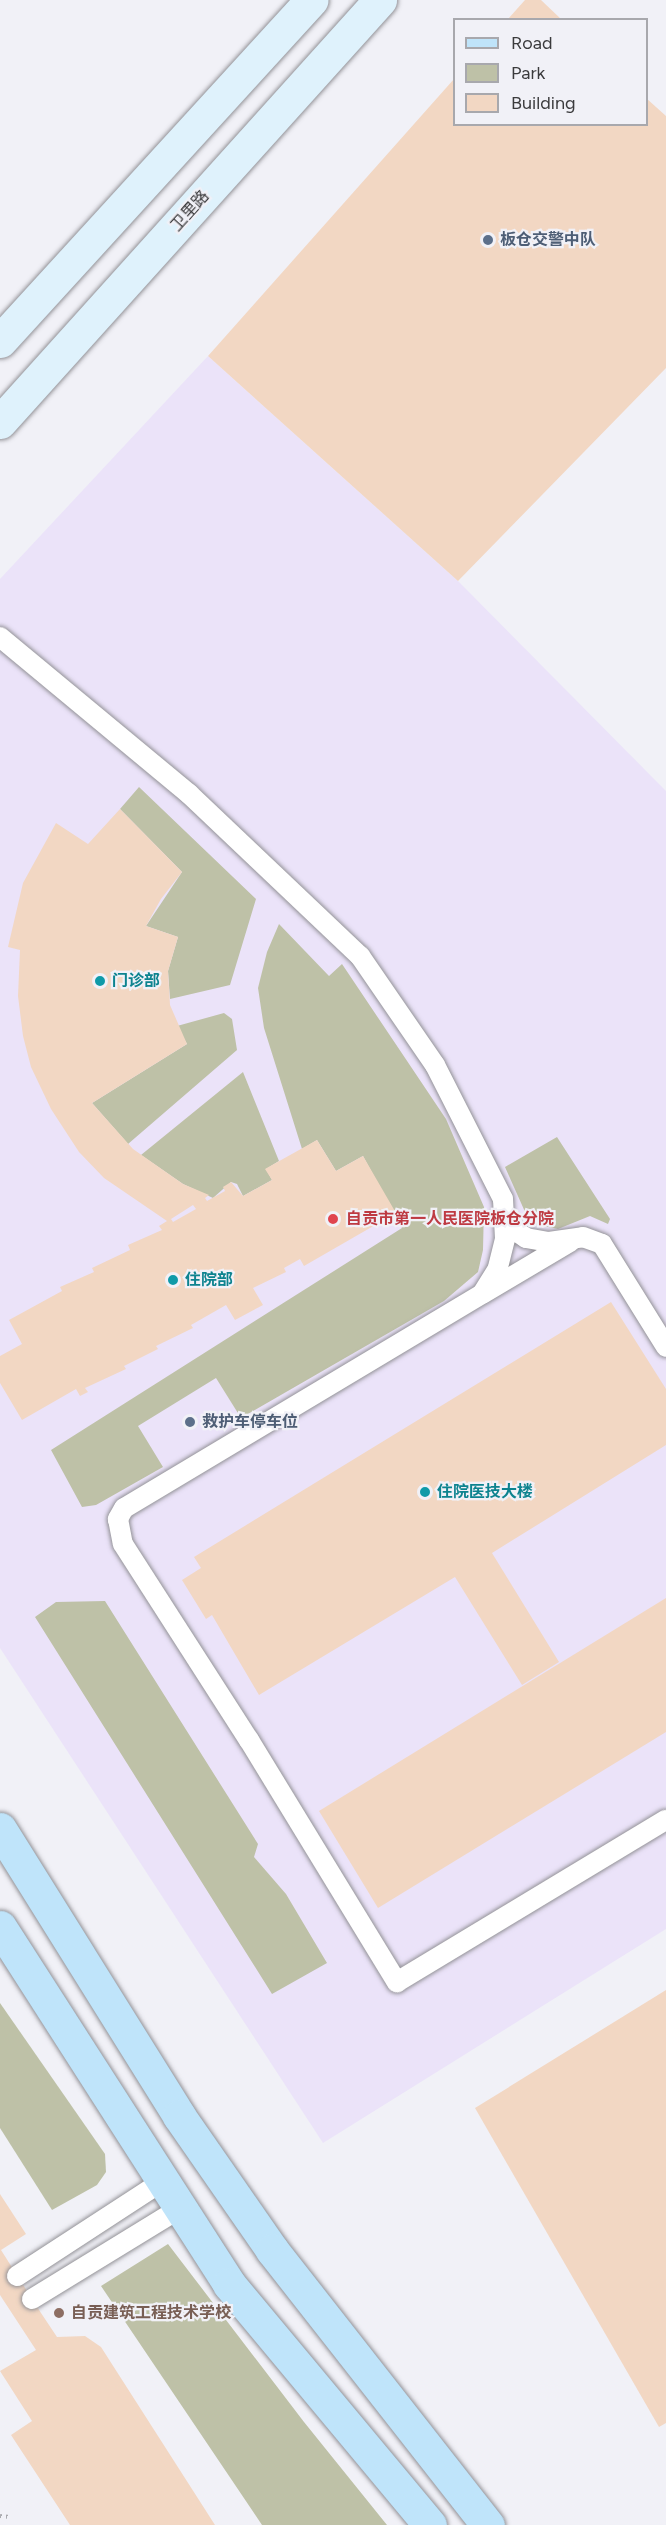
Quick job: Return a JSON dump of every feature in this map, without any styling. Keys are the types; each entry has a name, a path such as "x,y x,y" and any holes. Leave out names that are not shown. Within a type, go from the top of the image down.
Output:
{"main road":[{"path":"0,341 311,0"},
{"name":"卫里路","path":"0,422 380,0"},
{"path":"0,1829 179,2116 272,2250 488,2525"},
{"path":"0,1927 160,2182 229,2284 430,2525"}],"lane":[{"path":"0,637 189,794 360,956 435,1065 461,1111 503,1199 505,1239 497,1270 482,1294"},
{"path":"504,1223 526,1238 549,1242 575,1239 602,1245 666,1347"},
{"path":"575,1239 124,1509 118,1519 119,1532 397,1982 666,1820"},
{"path":"17,2276 160,2182"},
{"path":"32,2299 179,2209"}],"path":[{"path":"1,2518 10,2517"}],"shaded area":[{"name":"自贡市第一人民医院板仓分院","path":"208,356 458,581 666,791 666,1929 323,2143 0,1648 0,579"}],"green space":[{"path":"139,787 256,899 230,985 170,999 168,971 178,937 146,926 182,872 120,809"},
{"path":"279,924 329,976 342,964 446,1119 484,1207 483,1250 478,1272 444,1301 241,1418 216,1378 138,1426 163,1467 96,1505 82,1507 51,1450 402,1228 363,1156 336,1171 317,1140 302,1149 264,1028 258,988 267,952"},
{"path":"224,1013 232,1019 237,1050 128,1144 92,1103 187,1044 177,1026"},
{"path":"243,1072 279,1161 266,1169 272,1180 243,1196 237,1184 231,1182 213,1198 183,1184 141,1155"},
{"path":"557,1137 610,1219 608,1224 590,1216 558,1229 530,1223 505,1167"},
{"path":"105,1601 258,1844 254,1857 286,1894 327,1963 272,1994 35,1617 56,1602"},
{"path":"0,2003 105,2154 106,2172 97,2185 52,2210 0,2128"},
{"path":"168,2244 304,2422 387,2525 262,2525 101,2286"}],"building":[{"path":"525,0 541,0 560,18 509,18"},
{"name":"板仓交警中队","path":"453,80 453,126 648,126 648,100 666,116 666,368 458,581 208,356"},
{"path":"120,809 182,872 161,899 146,926 178,937 168,971 170,1005 187,1044 92,1103 133,1149 183,1184 209,1195 205,1198 207,1201 225,1191 223,1187 231,1182 243,1196 272,1180 265,1169 317,1140 336,1171 363,1156 396,1213 304,1266 300,1259 284,1268 286,1272 253,1288 263,1305 235,1320 226,1305 191,1325 193,1328 156,1346 158,1349 124,1366 126,1369 85,1388 88,1392 80,1396 76,1389 22,1420 0,1383 0,1356 22,1344 9,1320 62,1291 60,1287 94,1272 92,1268 130,1250 128,1245 162,1230 159,1226 167,1221 104,1178 79,1152 51,1109 31,1067 23,1036 18,996 20,950 8,947 23,883 56,823 88,844","holes":["193,1205 196,1209 173,1222 171,1219"]},
{"name":"住院医技大楼","path":"611,1302 666,1389 666,1445 492,1553 559,1662 522,1685 455,1577 259,1695 212,1615 206,1619 182,1580 201,1568 194,1557"},
{"path":"666,1598 666,1732 378,1908 319,1811"},
{"path":"666,1990 666,2423 659,2427 475,2108"},
{"path":"0,2194 26,2234 1,2250 41,2313 57,2337 85,2336 101,2347 215,2525 70,2525 11,2435 32,2421 0,2371 36,2350 0,2295"}],"place":[{"name":"板仓交警中队","path":"488,240"},
{"name":"门诊部","path":"100,981"},
{"name":"自贡市第一人民医院板仓分院","path":"333,1219"},
{"name":"住院部","path":"173,1280"},
{"name":"救护车停车位","path":"190,1422"},
{"name":"住院医技大楼","path":"425,1492"},
{"name":"自贡建筑工程技术学校","path":"59,2313"}]}
